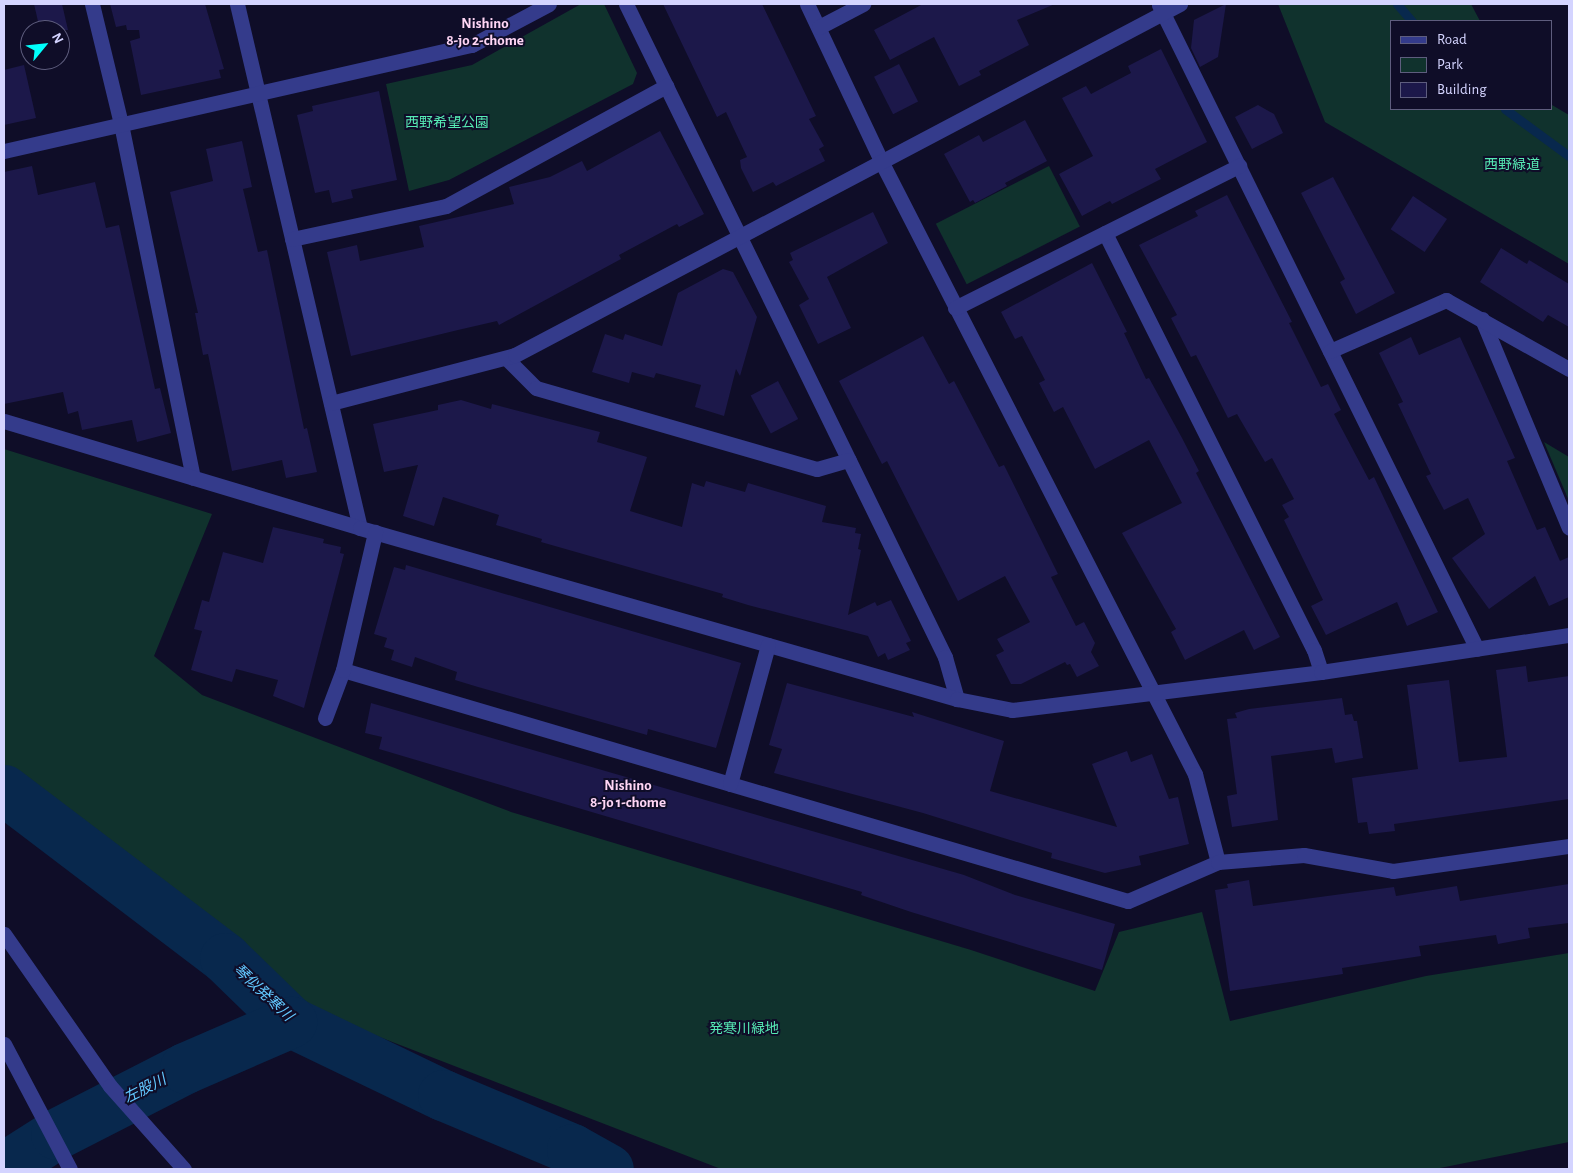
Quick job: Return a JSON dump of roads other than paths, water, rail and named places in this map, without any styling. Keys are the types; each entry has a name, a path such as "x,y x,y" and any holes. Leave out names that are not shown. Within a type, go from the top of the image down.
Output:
{"street":[{"path":"92,4 121,124 194,478"},
{"path":"237,4 331,403 367,530 343,670 325,718"},
{"path":"4,151 472,45 550,4"},
{"path":"626,4 945,657 957,699"},
{"path":"807,4 882,163 955,308 1195,774 1218,862"},
{"path":"819,27 863,4"},
{"path":"331,403 506,358 882,163 1161,8 1180,4"},
{"path":"1161,8 1477,649"},
{"path":"292,239 446,206 666,86"},
{"path":"955,308 1239,166"},
{"path":"1105,233 1309,641 1321,672"},
{"path":"1330,351 1446,300 1569,369"},
{"path":"1482,319 1569,528"},
{"path":"506,358 536,388 817,469 849,460"},
{"path":"4,421 367,530 768,645 957,699 1012,710 1153,690 1321,672 1569,635"},
{"path":"730,784 768,645"},
{"path":"343,670 1128,901 1218,862 1304,855 1393,871 1569,846"},
{"path":"4,934 110,1086 184,1169"},
{"path":"4,1045 70,1169"}],"waterway":[{"path":"1397,4 1411,20"},
{"path":"1506,110 1569,156"},
{"name":"琴似発寒川","path":"4,790 225,958 291,1022 443,1095 572,1149 608,1169"},
{"name":"左股川","path":"4,1167 56,1134 185,1068 291,1022"}],"district":[{"name":"Nishino 8-jo 2-chome","path":"485,32"},
{"name":"Nishino 8-jo 1-chome","path":"628,794"}],"park label":[{"name":"西野希望公園","path":"447,123"},
{"name":"西野緑道","path":"1512,165"},
{"name":"発寒川緑地","path":"744,1029"}]}
